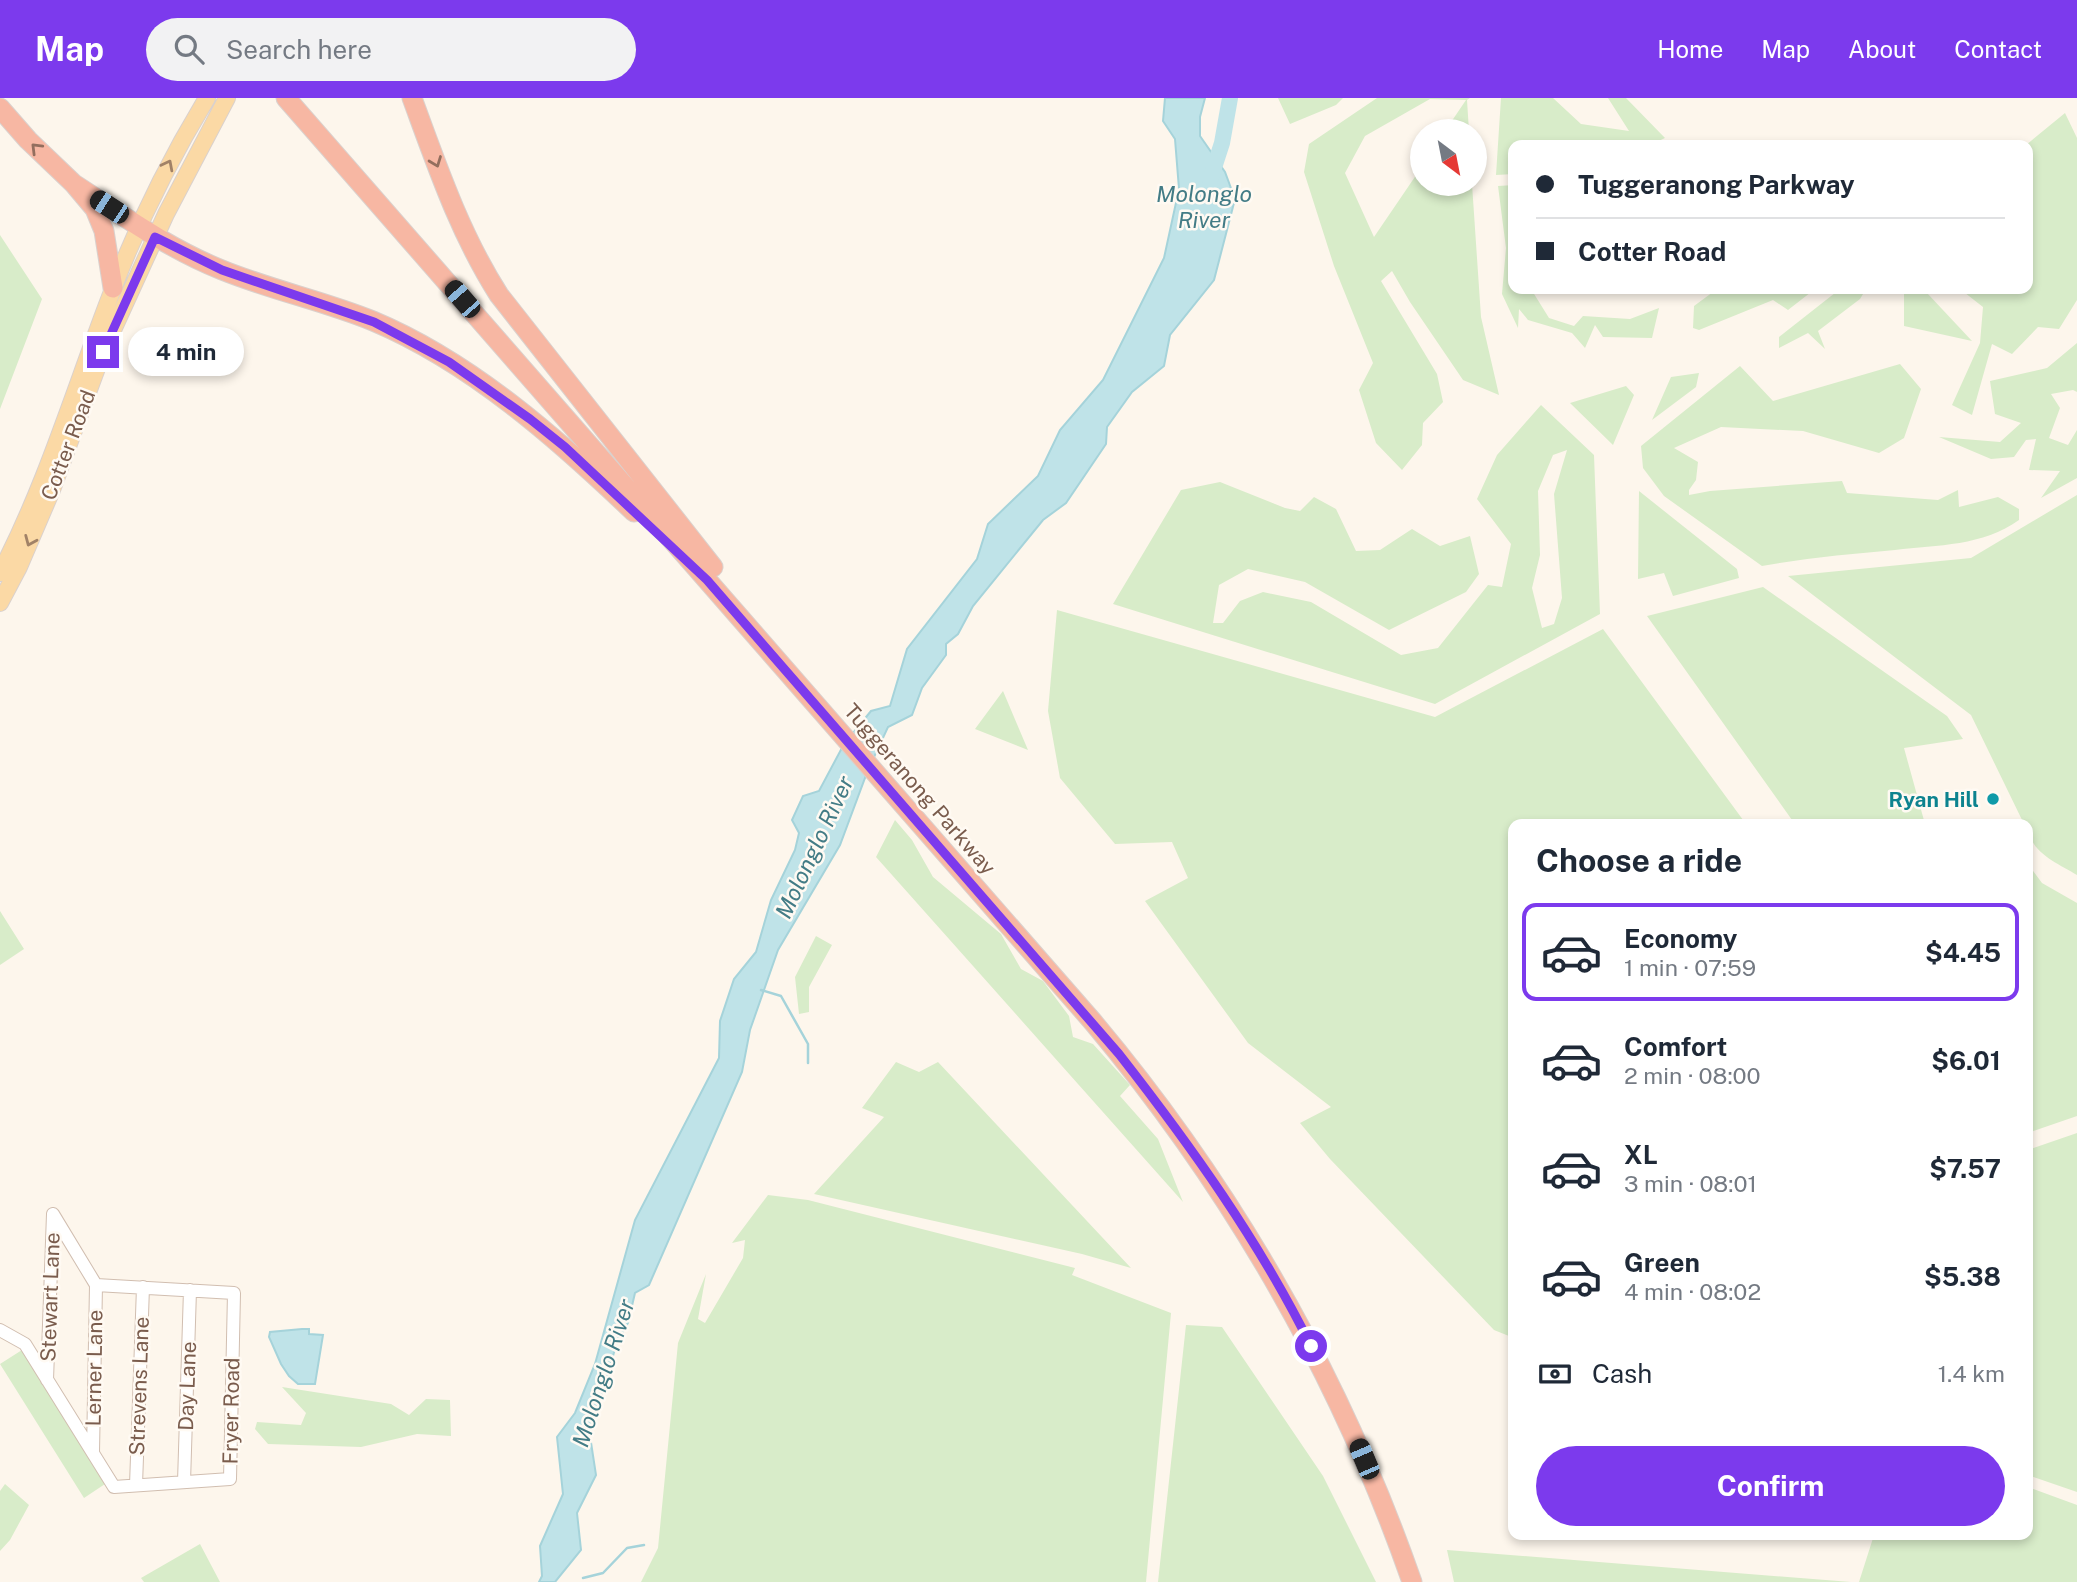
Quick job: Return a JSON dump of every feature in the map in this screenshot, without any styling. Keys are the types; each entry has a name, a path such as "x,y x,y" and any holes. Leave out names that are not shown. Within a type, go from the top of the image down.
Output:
{"highway":[{"name":"Tuggeranong Parkway","path":"286,98 707,580 782,657 945,844 1133,1051 1198,1136 1243,1203 1290,1282 1340,1378 1389,1486 1424,1582"},
{"name":"Tuggeranong Parkway","path":"303,98 744,606 782,657"},
{"path":"412,98 458,220 472,250 499,295 744,606"},
{"path":"0,108 28,140 74,184 101,220 113,288"},
{"path":"74,184 147,232 222,270 374,322 436,354 530,419 565,447 707,580"},
{"name":"Tuggeranong Parkway","path":"945,844 1119,1054 1179,1131 1240,1222 1302,1328 1350,1427 1412,1582"}],"main road":[{"name":"Cotter Road","path":"0,603 19,567 52,490 170,162 207,98"},
{"name":"Cotter Road","path":"0,572 32,504 113,288 227,98"}],"street":[{"name":"Stewart Lane","path":"47,1380 53,1214 96,1285"},
{"name":"Fryer Road","path":"0,1330 24,1344 114,1486 230,1479 234,1293 96,1285"},
{"name":"Lerner Lane","path":"93,1452 96,1285"},
{"name":"Strevens Lane","path":"136,1485 142,1287"},
{"name":"Day Lane","path":"184,1482 190,1290"}],"green space":[{"path":"1278,98 1343,98 1336,105 1290,124"},
{"path":"1377,98 1470,98 1467,100 1468,119 1453,119 1466,100 1430,99 1365,136 1345,173 1374,237 1410,184 1410,196 1473,196 1481,317 1499,395 1463,380 1392,271 1381,281 1437,374 1443,402 1423,423 1422,445 1402,470 1376,443 1359,390 1373,363 1334,266 1304,172 1309,144"},
{"path":"1501,98 1553,98 1581,124 1629,131 1608,98 1626,98 1665,138 1508,140 1508,174 1496,175"},
{"path":"2065,113 2077,138 2077,300 2059,329 2038,327 2012,354 1992,344 1972,415 1952,405 1980,343 1983,307 1966,294 2033,294 2032,140"},
{"path":"1508,185 1508,294 1534,294 1549,318 1574,326 1583,316 1630,319 1659,308 1652,338 1603,337 1595,325 1585,348 1572,333 1528,320 1519,309 1518,328 1502,294 1506,248 1498,186"},
{"path":"0,235 42,299 0,409"},
{"path":"1710,294 1809,294 1788,310 1773,300 1699,330 1693,328 1694,306"},
{"path":"1834,294 1863,294 1818,331 1825,349 1808,333 1779,348 1779,337"},
{"path":"1904,294 1928,294 1972,341 1904,326"},
{"path":"2077,343 2077,392 2073,390 2051,394 2060,408 2049,438 2068,445 2077,430 2077,478 2041,498 2060,471 2029,470 2036,439 2026,440 2014,457 1991,459 1939,437 2000,442 2021,423 1995,414 1990,381 2047,368"},
{"path":"1900,364 1921,389 1904,438 1879,453 1803,431 1721,427 1674,448 1698,462 1696,480 1689,490 1689,495 1842,481 1847,493 1938,500 1958,490 1959,507 1998,497 2019,509 2019,520 1990,535 1960,543 1828,556 1762,566 1664,496 1643,468 1641,446 1740,366 1773,401"},
{"path":"1699,373 1696,387 1652,420 1671,377"},
{"path":"1626,386 1634,395 1613,445 1570,403"},
{"path":"1541,405 1594,455 1600,614 1435,704 1113,604 1181,490 1220,482 1285,508 1300,511 1314,497 1336,509 1356,551 1380,550 1412,529 1440,546 1470,536 1479,574 1466,592 1389,630 1305,582 1248,569 1219,585 1213,623 1223,623 1240,601 1263,592 1311,602 1401,655 1438,648 1488,585 1502,587 1511,544 1477,499 1497,455","holes":["1567,450 1554,494 1562,598 1554,624 1542,628 1532,588 1540,555 1538,491 1553,455"]},
{"path":"1639,491 1737,569 1739,578 1673,596 1664,573 1638,579"},
{"path":"2077,495 2077,875 2052,861 2033,842 2033,819 2022,819 1971,715 1788,576 1971,558"},
{"path":"1763,587 1947,716 1963,739 1904,748 1924,819 1791,819 1647,616"},
{"path":"1057,610 1435,717 1603,629 1742,819 1508,819 1508,1336 1494,1330 1330,1159 1300,1123 1331,1107 1248,1043 1145,901 1188,878 1172,842 1115,844 1060,778 1048,711"},
{"path":"1003,691 1028,750 975,729"},
{"path":"895,820 912,840 933,877 1001,934 1021,969 1043,981 1069,1016 1073,1037 1093,1044 1130,1085 1120,1096 1158,1139 1183,1202 876,857"},
{"path":"2033,871 2042,883 2077,903 2077,1116 2033,1131"},
{"path":"0,911 24,949 0,965"},
{"path":"816,936 832,945 809,987 809,1012 799,1014 795,977"},
{"path":"896,1062 919,1072 938,1062 1131,1268 1082,1254 814,1194 884,1117 862,1108"},
{"path":"2077,1133 2077,1492 2033,1477 2033,1148"},
{"path":"768,1195 808,1200 1075,1268 1072,1275 1171,1313 1146,1582 641,1582 658,1548 678,1343 706,1274 698,1319 705,1323 743,1258 745,1240 732,1243"},
{"path":"1186,1325 1222,1327 1323,1476 1376,1582 1158,1582"},
{"path":"22,1350 105,1484 84,1498 0,1364"},
{"path":"282,1387 391,1404 409,1415 426,1399 450,1400 451,1436 417,1434 361,1447 268,1444 255,1429 257,1422 301,1425 306,1413"},
{"path":"5,1484 29,1505 10,1540 0,1551 0,1491"},
{"path":"2033,1489 2077,1505 2077,1582 1859,1582 1872,1540 2033,1540"},
{"path":"200,1544 220,1582 144,1582 141,1578"},
{"path":"1447,1550 1851,1582 1454,1582"}],"water":[{"name":"Molonglo River","path":"1165,98 1205,98 1200,117 1200,136 1225,172 1235,199 1214,280 1170,335 1164,366 1132,392 1107,427 1106,444 1066,503 1043,520 973,606 958,634 946,644 946,655 922,688 912,715 888,727 868,770 840,845 778,950 750,1030 742,1072 649,1285 635,1293 628,1323 617,1342 590,1436 596,1475 577,1513 581,1550 555,1582 539,1582 542,1576 540,1546 563,1494 557,1437 575,1413 595,1364 635,1220 719,1058 720,1021 734,979 756,952 771,900 795,850 799,833 792,820 803,796 819,791 844,744 871,711 890,706 907,649 977,559 988,524 1038,476 1060,430 1103,380 1164,258 1179,189 1175,139 1163,121"},
{"path":"309,1329 309,1334 323,1335 315,1384 298,1384 289,1376 269,1337 270,1332"}],"waterway":[{"name":"Molonglo River","path":"1210,180 1222,143 1230,98"},
{"path":"761,990 781,996 808,1044 808,1063"},
{"path":"583,1578 603,1573 627,1548 644,1545"}],"place":[{"name":"Ryan Hill","path":"1993,799"}],"route":[{"path":"103,352 155,237 222,270 374,322 449,362 565,447 707,580 1093,1022 1195,1153 1262,1258 1311,1346"}]}
